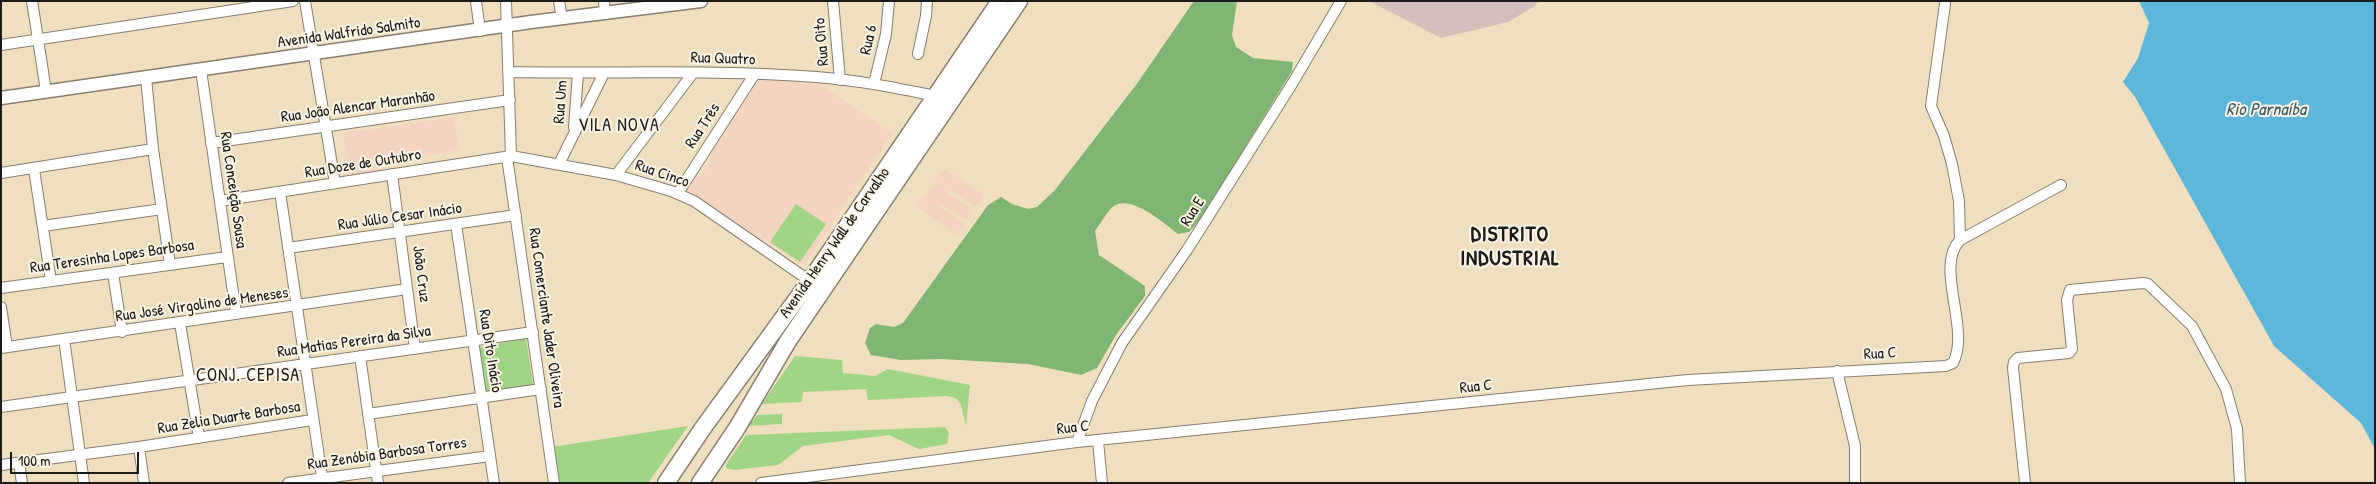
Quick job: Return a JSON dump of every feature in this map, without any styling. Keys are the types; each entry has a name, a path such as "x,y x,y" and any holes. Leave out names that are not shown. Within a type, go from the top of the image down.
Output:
{"main road":[{"name":"Avenida Henry Wall de Carvalho","path":"700,483 923,129 936,96 1000,1"},
{"name":"Avenida Henry Wall de Carvalho","path":"666,483 749,364 1018,1"},
{"path":"746,411 736,399 736,395 738,383 749,364"}],"street":[{"path":"32,1 46,91"},
{"path":"1,45 293,1"},
{"path":"305,1 335,183"},
{"path":"476,1 480,31"},
{"name":"Rua Comerciante Jader Oliveira","path":"506,1 510,100 509,156 554,483"},
{"path":"559,1 562,19"},
{"name":"Avenida Walfrido Salmito","path":"1,98 562,19 605,8 701,1"},
{"name":"Rua Oito","path":"833,1 840,80"},
{"name":"Rua 6","path":"874,84 886,34 889,1"},
{"path":"918,54 926,16 927,1"},
{"name":"Rua E","path":"1076,442 1092,401 1122,343 1187,250 1292,84 1341,1"},
{"path":"1945,4 1931,106 1944,136 1952,164 1959,201 1960,240 2061,185"},
{"name":"Rua Conceição Sousa","path":"200,70 236,313"},
{"name":"Rua Quatro","path":"508,72 754,75 840,80 874,84 936,96"},
{"name":"Rua Um","path":"573,133 578,73"},
{"path":"616,175 693,73"},
{"name":"Rua Um","path":"559,164 604,74"},
{"name":"Rua Três","path":"678,193 754,75"},
{"path":"146,78 153,149 170,264"},
{"name":"Rua João Alencar Maranhão","path":"211,143 510,100"},
{"path":"1,173 153,149"},
{"name":"Rua Cinco","path":"509,156 616,175 678,193 701,206 810,281"},
{"name":"Rua Doze de Outubro","path":"220,201 509,156"},
{"path":"34,169 51,281"},
{"name":"João Cruz","path":"392,174 415,349"},
{"path":"280,192 312,420 322,477"},
{"path":"43,226 162,209"},
{"name":"Rua Júlio Cesar Inácio","path":"288,248 516,215"},
{"name":"Rua Dito Inácio","path":"456,224 494,483"},
{"name":"Rua C","path":"761,483 834,479 1076,442 1688,380 1946,366 1954,362 1958,347 1951,263 1954,247 1960,240"},
{"name":"Rua Teresinha Lopes Barbosa","path":"1,288 227,257"},
{"path":"112,273 122,332"},
{"path":"2025,483 2013,368 2014,362 2018,358 2069,353 2072,349 2067,300 2070,290 2143,283 2148,284 2192,326 2226,389 2236,429 2240,483"},
{"name":"Rua José Virgolino de Meneses","path":"4,348 407,289"},
{"path":"1,307 4,348"},
{"path":"180,323 199,438"},
{"name":"Rua Matias Pereira da Silva","path":"1,406 533,332"},
{"path":"64,339 84,483"},
{"path":"360,356 378,483"},
{"path":"1837,371 1855,446 1855,483"},
{"path":"368,414 482,396 541,389"},
{"name":"Rua Zelia Duarte Barbosa","path":"1,465 139,447 312,420"},
{"path":"1098,441 1102,483"},
{"path":"139,447 144,483"},
{"name":"Rua Zenóbia Barbosa Torres","path":"288,483 490,456"},
{"path":"19,463 22,483"}],"shaded area":[{"path":"1369,1 1539,1 1533,7 1508,22 1441,38"},
{"path":"761,77 815,81 892,133 804,266 685,190 694,176 701,177 711,159 711,154"},
{"path":"454,117 459,150 380,162 381,170 351,175 343,133"},
{"path":"944,169 984,194 975,207 950,189 948,193 973,210 966,220 940,204 940,207 964,223 956,235 917,207"}],"green space":[{"path":"1194,1 1237,1 1232,35 1236,47 1253,58 1293,62 1292,71 1202,217 1189,232 1178,234 1157,218 1129,204 1121,203 1114,206 1106,214 1095,231 1099,255 1145,286 1145,296 1116,335 1097,368 1081,375 1028,364 942,359 901,360 871,355 865,343 870,328 876,324 894,327 903,323 988,205 1001,197 1012,204 1028,209 1037,207 1055,190 1136,85"},
{"path":"796,204 826,224 800,262 770,242"},
{"path":"526,338 533,385 484,392 477,348"},
{"path":"795,356 842,360 843,373 875,376 888,369 970,385 966,426 961,405 956,398 946,396 868,400 866,389 803,392 802,402 762,404"},
{"path":"782,414 782,424 748,426 757,415"},
{"path":"688,426 648,483 556,483 551,447"},
{"path":"945,427 949,433 947,444 919,449 889,435 803,446 778,465 734,470 726,468 726,465 746,435"}],"water":[{"name":"Rio Parnaíba","path":"2139,1 2375,1 2375,449 2361,423 2274,346 2135,97 2123,82 2138,58 2149,23"}],"district":[{"name":"VILA NOVA","path":"619,126"},
{"name":"DISTRITO INDUSTRIAL","path":"1510,247"},
{"name":"CONJ. CEPISA","path":"248,376"}]}
